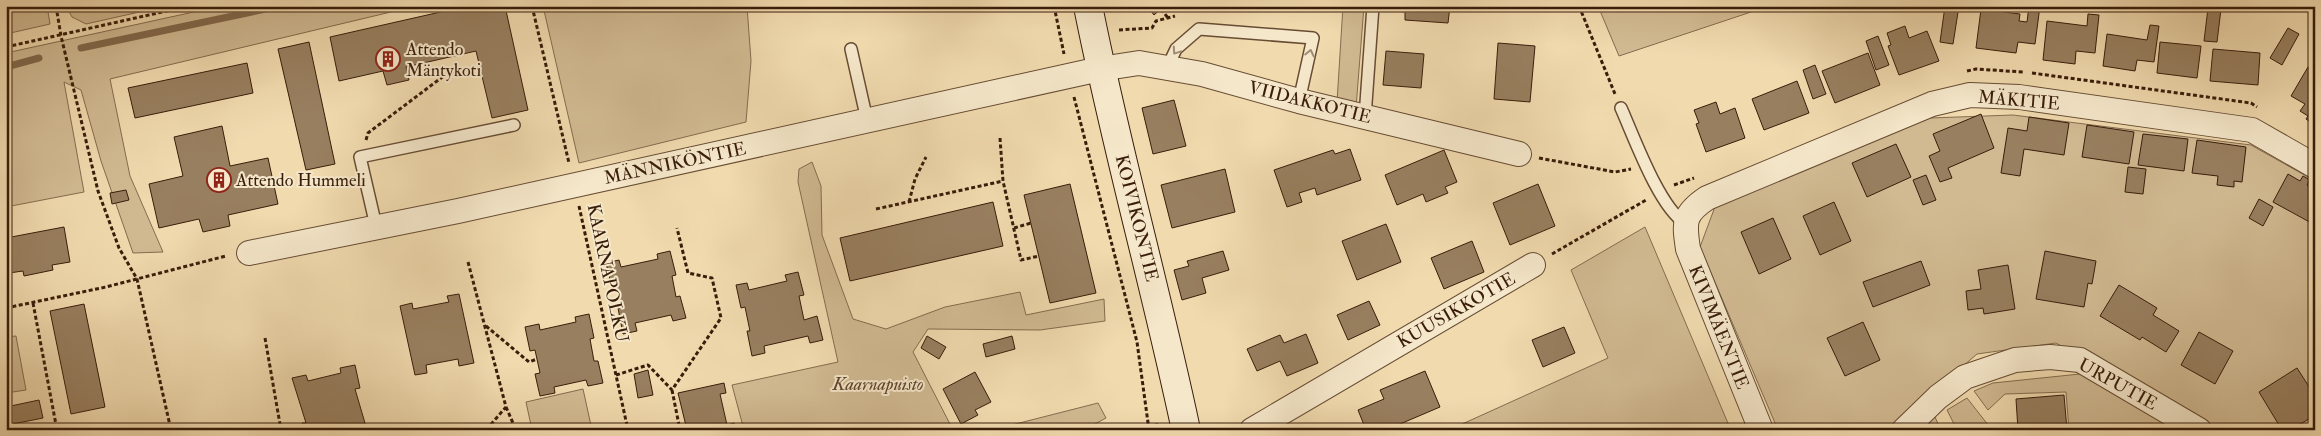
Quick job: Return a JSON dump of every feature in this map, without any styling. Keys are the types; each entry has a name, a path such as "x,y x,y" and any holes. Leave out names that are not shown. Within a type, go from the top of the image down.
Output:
{"main road":[{"name":"KOIVIKONTIE","path":"1088,6 1100,69 1166,333 1186,430"}],"street":[{"name":"VIIDAKKOTIE","path":"1100,69 1139,64 1202,74 1299,101 1519,154"},
{"name":"MÄNNIKÖNTIE","path":"249,253 458,211 1100,69"},
{"name":"MÄKITIE","path":"1684,223 1694,207 1707,198 1932,104 1970,95 2019,97 2252,130 2315,166"},
{"name":"KIVIMÄENTIE","path":"1684,223 1688,249 1761,430"},
{"name":"KUUSIKKOTIE","path":"1252,430 1533,265"},
{"name":"URPUTIE","path":"1904,430 1938,397 1965,377 2015,360 2050,357 2080,360 2199,430"}],"lane":[{"path":"1366,116 1373,6"},
{"path":"1167,68 1176,49 1199,29 1313,38 1299,101"},
{"path":"851,49 867,120"},
{"path":"1621,108 1647,167 1660,191 1675,217 1684,223"},
{"path":"376,226 360,157 514,125"}],"path":[{"path":"56,6 61,36 98,191 119,248 137,280 171,430"},
{"path":"6,47 189,6"},
{"name":"KAARNAPOLKU","path":"532,6 574,184 628,430"},
{"name":"KOIVIKONTIE","path":"1054,6 1069,76 1137,342 1149,430"},
{"path":"1579,6 1621,108"},
{"path":"1161,8 1168,18"},
{"path":"1115,30 1152,28 1156,20 1175,16"},
{"path":"360,157 368,133 445,76 466,70"},
{"path":"1000,138 1003,182 1021,260 1039,256"},
{"path":"1519,154 1614,172 1647,167"},
{"path":"908,202 915,179 926,157"},
{"path":"876,209 1003,182"},
{"name":"KUUSIKKOTIE","path":"1533,265 1633,209 1660,191"},
{"path":"1014,228 1031,223"},
{"path":"672,390 721,318 712,278 688,273 677,228"},
{"path":"6,308 137,280 234,254 249,253"},
{"path":"468,262 506,406 516,430"},
{"path":"33,302 57,430"},
{"path":"485,326 529,362 537,359"},
{"path":"265,338 281,430"},
{"path":"616,376 648,365 672,390 680,430"},
{"path":"486,430 506,406"}],"green space":[{"path":"6,6 47,6 50,24 6,34"},
{"path":"66,6 166,6 86,24 72,17"},
{"path":"221,6 416,6 110,79 130,176 163,252 133,253 101,161 81,90 64,82 84,192 6,207 6,53"},
{"path":"543,6 747,6 751,61 746,122 579,163"},
{"path":"1343,6 1364,6 1356,108 1337,102"},
{"path":"1598,6 1769,6 1619,56"},
{"path":"2013,115 2251,145 2315,181 2315,430 2210,430 2056,343 1977,354 1926,398 1941,430 1778,430 1700,247 1716,204 1930,118"},
{"name":"Kaarnapuisto","path":"812,162 821,186 822,235 853,319 886,329 945,307 1020,292 1026,315 1104,299 1105,321 1040,330 928,329 913,352 953,430 744,430 732,385 838,362 798,182 799,169"},
{"path":"1645,227 1730,428 1725,430 1449,430 1608,358 1571,270"},
{"path":"16,336 26,390 6,393 6,337"},
{"path":"2080,374 2175,430 2069,430 2066,392 2005,394 1988,410 1974,391 1993,383"},
{"path":"583,389 592,430 532,430 526,402"},
{"path":"1967,398 1992,430 1957,430 1947,410"},
{"path":"1098,403 1106,418 1084,430 992,430"}],"building":[{"name":"Attendo Mäntykoti","path":"467,6 505,6 528,110 492,118 476,51 406,67 409,80 387,85 383,71 339,81 330,37"},
{"path":"1147,6 1164,6 1154,15"},
{"path":"1396,6 1450,6 1448,23 1405,20 1405,12 1396,11"},
{"path":"1945,6 1959,6 1953,44 1940,42"},
{"path":"2029,6 2040,6 2035,44 2018,42 2016,53 1976,48 1981,9 2020,14 2019,21 2027,22"},
{"path":"2208,8 2221,9 2217,42 2204,41"},
{"path":"2088,14 2099,15 2095,53 2076,51 2075,64 2043,60 2047,21 2087,26"},
{"path":"2150,25 2159,26 2154,62 2137,60 2135,71 2103,66 2107,34 2147,40"},
{"path":"1905,26 1909,38 1927,31 1939,61 1899,75 1888,46 1891,45 1887,33"},
{"path":"2288,28 2299,34 2282,65 2270,58"},
{"path":"1878,36 1889,65 1876,70 1866,41"},
{"name":"Attendo Hummeli","path":"309,42 335,164 306,170 278,49"},
{"path":"2160,42 2201,46 2197,78 2157,73"},
{"path":"1498,43 1535,46 1530,102 1494,99"},
{"path":"2213,49 2260,53 2258,85 2210,81"},
{"path":"1386,51 1424,54 1421,88 1383,85"},
{"path":"1868,53 1880,85 1835,103 1822,71"},
{"path":"247,63 253,93 135,118 128,88"},
{"path":"1815,65 1826,94 1813,99 1803,70"},
{"path":"2308,67 2315,71 2315,125 2306,119 2308,116 2300,111 2305,104 2291,96"},
{"path":"1797,81 1809,113 1764,130 1752,99"},
{"path":"1174,100 1186,146 1153,154 1142,108"},
{"path":"1716,102 1720,114 1735,108 1745,138 1706,152 1696,124 1699,123 1694,110"},
{"path":"1981,114 1994,148 1948,168 1952,178 1940,182 1929,156 1940,151 1933,134"},
{"path":"2029,117 2069,123 2064,155 2024,149 2020,176 2001,173 2008,128 2027,131"},
{"path":"2087,125 2134,132 2129,164 2082,157"},
{"name":"Attendo Hummeli","path":"222,126 230,166 268,158 278,204 228,215 230,226 203,232 199,219 159,228 149,184 183,176 174,137"},
{"path":"2143,134 2188,139 2184,171 2138,165"},
{"path":"2197,140 2246,147 2242,182 2234,181 2234,187 2217,185 2218,176 2192,173"},
{"path":"1896,144 1911,177 1867,197 1852,163"},
{"path":"1350,149 1361,180 1317,195 1315,188 1299,193 1302,202 1287,207 1274,170 1333,150 1335,154"},
{"path":"1444,150 1457,182 1445,187 1448,193 1426,202 1423,194 1397,205 1385,175"},
{"path":"2128,167 2146,169 2143,194 2125,192"},
{"path":"1225,169 1235,212 1172,228 1161,185"},
{"path":"2288,174 2300,181 2303,176 2310,180 2307,185 2315,189 2315,225 2273,202"},
{"path":"1926,175 1936,200 1923,205 1913,180"},
{"path":"1070,184 1096,293 1050,303 1024,195"},
{"path":"1538,184 1555,226 1510,245 1493,203"},
{"path":"126,190 129,200 112,204 110,193"},
{"path":"2259,199 2273,207 2263,226 2249,218"},
{"path":"993,202 1003,246 850,281 840,238"},
{"path":"1834,202 1851,241 1820,255 1803,216"},
{"path":"1773,218 1791,259 1759,274 1741,232"},
{"path":"1386,224 1401,262 1357,280 1342,241"},
{"path":"64,227 70,262 52,265 53,270 24,276 23,271 9,273 6,238"},
{"path":"1472,241 1484,272 1444,289 1431,258"},
{"path":"670,251 676,275 672,276 676,297 680,296 686,318 673,321 671,315 635,323 637,331 623,334 618,308 621,308 616,287 612,288 606,263 619,260 621,267 658,259 657,254"},
{"path":"1223,251 1229,270 1202,278 1206,293 1182,300 1174,270 1189,266 1187,261"},
{"path":"2045,251 2096,261 2092,284 2088,283 2084,307 2036,299"},
{"path":"1921,261 1930,285 1873,307 1863,282"},
{"path":"2008,265 2015,309 1984,314 1983,308 1968,310 1966,291 1981,289 1978,270"},
{"path":"798,272 804,295 799,296 804,320 817,316 823,340 810,343 808,336 764,346 765,353 752,356 747,331 750,331 745,307 741,308 736,285 747,283 749,290 787,281 785,275"},
{"path":"2119,285 2157,308 2153,315 2179,331 2166,352 2142,337 2140,340 2100,316"},
{"path":"459,294 474,363 459,366 458,359 426,365 427,373 415,375 400,306 412,303 413,309 449,302 447,296"},
{"path":"1369,301 1380,325 1348,340 1337,315"},
{"path":"84,304 105,407 71,414 50,311"},
{"path":"589,314 594,338 590,339 594,361 598,361 603,383 588,386 586,380 554,387 555,393 540,396 535,374 540,373 535,350 530,351 525,327 539,324 540,330 576,322 575,317"},
{"path":"1863,322 1880,360 1845,376 1827,338"},
{"path":"1564,327 1575,353 1543,367 1532,340"},
{"path":"2199,332 2233,351 2215,384 2181,365"},
{"path":"1306,334 1318,363 1287,376 1280,361 1257,371 1247,349 1280,335 1284,343"},
{"path":"927,336 946,347 939,359 921,348"},
{"path":"1012,336 1015,349 986,357 983,344"},
{"path":"355,365 360,388 355,389 367,430 303,430 302,423 306,423 292,378 306,375 308,381 341,373 340,368"},
{"path":"2297,368 2315,396 2315,415 2291,430 2282,430 2259,392"},
{"path":"648,370 653,395 638,398 634,374"},
{"path":"1425,371 1440,407 1386,430 1366,430 1358,410 1384,399 1380,390"},
{"path":"975,372 991,402 975,410 978,415 961,424 943,389"},
{"path":"724,383 726,393 720,394 727,425 734,423 736,430 687,430 678,393"},
{"path":"2064,395 2067,430 2018,430 2016,399"},
{"path":"39,400 43,418 8,425 6,407"}],"waterway":[{"path":"81,48 280,6"},
{"path":"6,67 39,58"}],"place":[{"name":"Attendo Mäntykoti","path":"388,59"},
{"name":"Attendo Hummeli","path":"219,180"}]}
